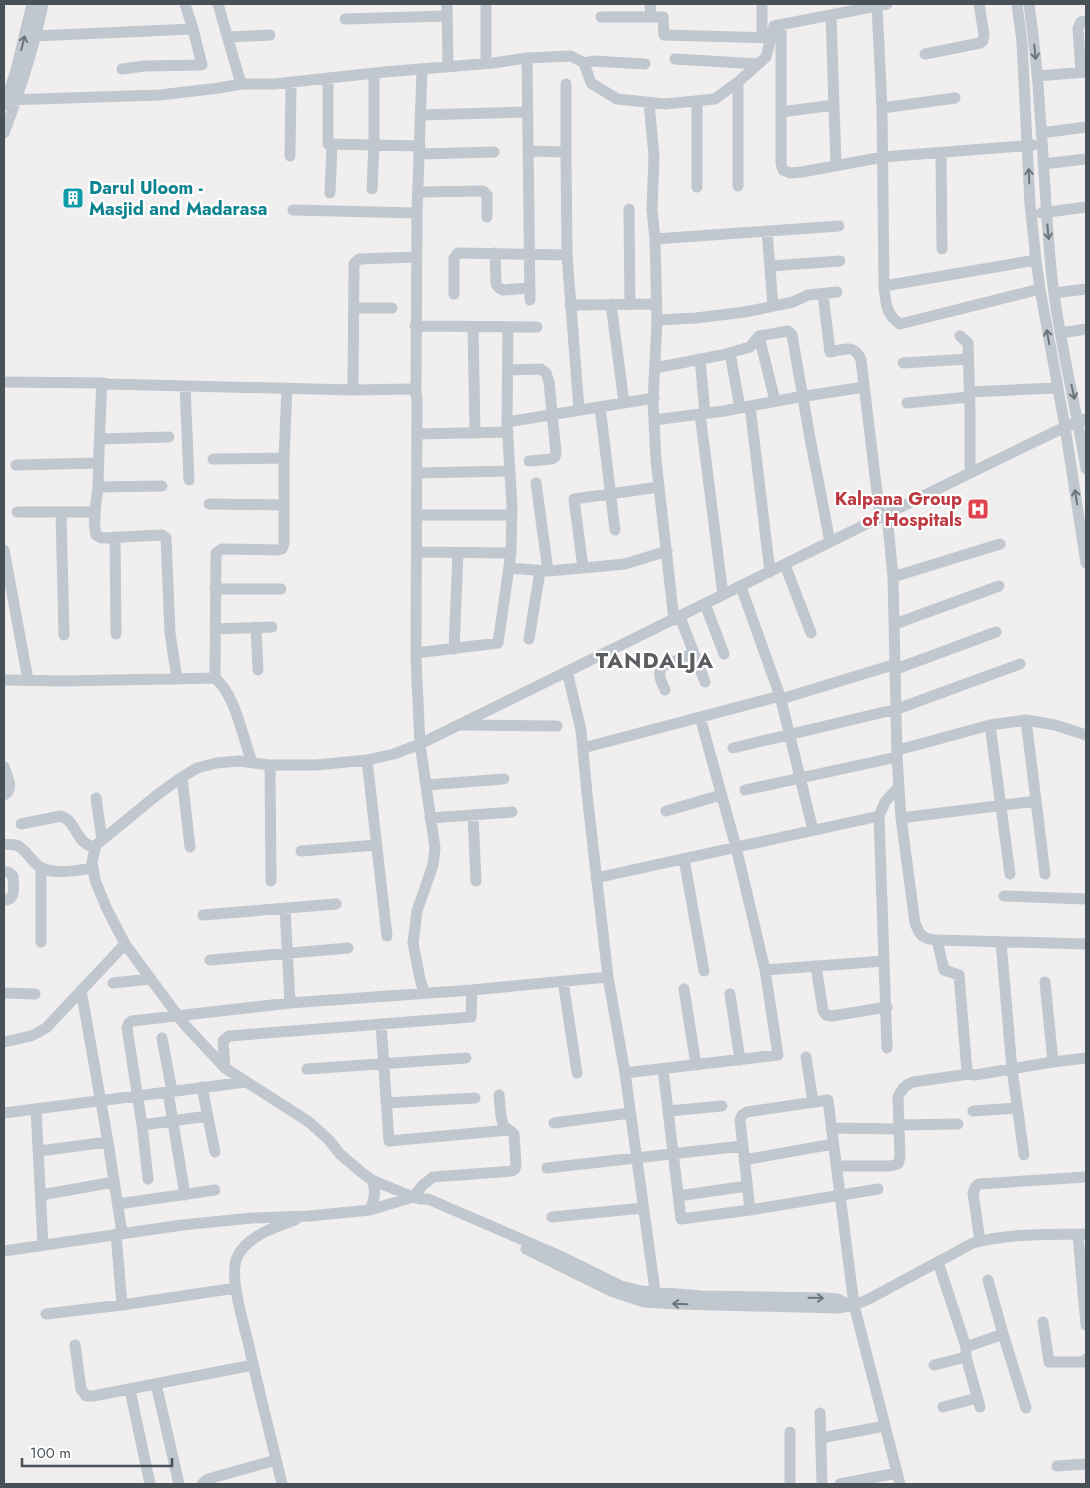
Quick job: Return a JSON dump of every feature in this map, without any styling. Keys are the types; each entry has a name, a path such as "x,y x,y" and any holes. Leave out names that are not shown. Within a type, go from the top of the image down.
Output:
{"street":[{"path":"4,133 15,74 32,4"},
{"path":"9,102 35,36 43,4"},
{"path":"122,69 144,66 202,65 185,4"},
{"path":"218,4 241,84"},
{"path":"447,4 448,66"},
{"path":"486,4 486,63"},
{"path":"650,4 651,17"},
{"path":"584,63 591,83 618,100 666,104 715,98 738,82 766,57 766,37 762,4"},
{"path":"925,54 983,41 984,34 979,4"},
{"path":"1017,4 1022,42 1031,214 1036,260 1086,563"},
{"path":"1029,4 1037,76 1046,213 1054,294 1061,333 1082,420 1086,469"},
{"path":"766,37 774,26 882,5 884,286 887,306 892,318 900,324 1040,289"},
{"path":"831,15 836,166"},
{"path":"345,19 447,16"},
{"path":"601,17 663,17 664,36 766,37"},
{"path":"1037,76 1084,72 1078,28 1082,22 1086,21"},
{"path":"781,25 781,163 783,170 790,173 883,157 1028,145 1042,138 1086,127"},
{"path":"35,36 193,29"},
{"path":"228,37 270,34"},
{"path":"9,102 160,95 241,84 291,83 527,58 571,56 584,63 593,61 645,64"},
{"path":"527,58 530,300"},
{"path":"675,59 759,64"},
{"path":"422,69 415,326 417,401 416,653 420,744 435,848 433,865 417,911 413,943 424,992"},
{"path":"372,189 374,74"},
{"path":"328,78 328,144 374,145 420,150 494,152"},
{"path":"738,82 738,186"},
{"path":"290,156 291,83"},
{"path":"566,84 567,255 579,410"},
{"path":"882,108 955,98"},
{"path":"697,101 697,187"},
{"path":"649,103 654,156 652,210 655,239 655,304 657,320 654,398 656,460 677,618 694,653 705,682"},
{"path":"781,112 834,105"},
{"path":"421,115 528,112"},
{"path":"330,192 332,144"},
{"path":"529,151 566,152"},
{"path":"942,153 942,249"},
{"path":"1043,164 1086,159"},
{"path":"419,192 483,191 486,195 487,217"},
{"path":"1031,214 1086,207"},
{"path":"629,209 630,304"},
{"path":"293,210 417,213"},
{"path":"655,239 839,226"},
{"path":"767,231 773,306"},
{"path":"454,294 454,258 458,253 567,255"},
{"path":"495,253 496,284 499,288 503,290 530,288"},
{"path":"353,390 354,264 359,259 417,257"},
{"path":"884,286 1036,260"},
{"path":"770,266 840,261"},
{"path":"1054,294 1086,289"},
{"path":"657,320 696,318 745,312 793,302 808,296 837,292"},
{"path":"824,294 830,352 853,349 858,352 861,360 893,577 897,753 901,818 915,923 919,934 927,940 1086,944"},
{"path":"611,304 624,403"},
{"path":"570,305 655,304"},
{"path":"354,308 392,308"},
{"path":"415,326 537,327"},
{"path":"473,327 475,433"},
{"path":"416,653 498,643 511,553 512,514 508,427 508,327"},
{"path":"1061,333 1086,329"},
{"path":"655,368 730,353 750,347 759,336 788,331 792,335 830,542"},
{"path":"759,336 775,401"},
{"path":"960,336 968,343 970,473"},
{"path":"730,353 745,407 770,572"},
{"path":"700,359 702,414 723,595"},
{"path":"903,363 968,359"},
{"path":"508,370 541,369 546,373 549,382 555,457 552,459 529,461"},
{"path":"4,382 353,390 410,389 416,392"},
{"path":"102,383 98,487 94,512 96,536 102,538 162,535 166,538 170,632 178,679"},
{"path":"185,386 189,480"},
{"path":"654,420 702,414 864,387"},
{"path":"215,678 216,553 219,550 278,550 282,549 284,543 284,458 287,388"},
{"path":"907,403 969,395 1057,388"},
{"path":"417,434 475,433 508,427 553,415 654,398"},
{"path":"600,407 616,530"},
{"path":"21,824 61,816 67,818 86,844 99,844 157,795 197,768 216,763 239,761 270,765 316,765 368,760 394,754 420,744 884,515 1082,420"},
{"path":"100,439 169,438"},
{"path":"213,459 284,458"},
{"path":"16,465 98,463"},
{"path":"417,473 510,471"},
{"path":"529,639 544,571 536,483"},
{"path":"98,487 162,486"},
{"path":"583,568 574,499 659,487"},
{"path":"209,504 284,505"},
{"path":"17,512 94,512"},
{"path":"61,512 64,635"},
{"path":"417,514 512,514"},
{"path":"115,537 116,634"},
{"path":"893,577 1000,544"},
{"path":"4,550 28,680"},
{"path":"509,568 544,571 624,564 667,551"},
{"path":"417,552 511,553"},
{"path":"454,648 458,553"},
{"path":"784,565 811,633"},
{"path":"741,586 781,697 813,830"},
{"path":"894,624 999,586"},
{"path":"215,589 281,589"},
{"path":"705,604 724,654"},
{"path":"256,627 258,670"},
{"path":"215,628 272,627"},
{"path":"583,748 896,667 996,632"},
{"path":"665,690 659,674 663,666 694,653"},
{"path":"734,748 897,709 1020,664"},
{"path":"567,671 582,730 596,878 608,977 625,1074 656,1298"},
{"path":"4,680 215,678 223,685 230,698 252,762"},
{"path":"625,1074 778,1055 765,970 736,847 700,717"},
{"path":"1026,720 1045,874"},
{"path":"745,790 897,753 990,725 1026,720 1055,725 1086,736"},
{"path":"457,725 556,726"},
{"path":"990,725 1010,874"},
{"path":"368,760 387,936"},
{"path":"270,765 271,881"},
{"path":"4,767 10,788 4,795"},
{"path":"182,777 190,847"},
{"path":"426,785 504,780"},
{"path":"887,1048 879,816 885,802 899,786"},
{"path":"666,811 721,795"},
{"path":"96,798 99,844 92,862 94,880 125,944 150,979 177,1016 225,1068 313,1126 329,1140 340,1154 372,1180 416,1198 424,1205 510,1242 611,1291 644,1302 656,1298 814,1308 853,1306 973,1243 1014,1237 1082,1234 1086,1325"},
{"path":"901,818 1036,801"},
{"path":"430,818 512,812"},
{"path":"473,815 476,881"},
{"path":"596,878 879,816"},
{"path":"4,844 17,846 25,851 41,868 66,871 93,868"},
{"path":"301,851 377,845"},
{"path":"684,859 704,971"},
{"path":"41,868 41,942"},
{"path":"4,872 11,873 13,885 12,898 4,900"},
{"path":"1004,896 1086,899"},
{"path":"203,915 336,904"},
{"path":"285,908 290,1003"},
{"path":"937,940 944,970 959,974 967,1070 969,1074"},
{"path":"1001,942 1012,1069 1024,1155"},
{"path":"4,1042 31,1036 46,1028 125,944"},
{"path":"210,960 348,948"},
{"path":"765,970 884,961"},
{"path":"816,966 823,1011 826,1015 832,1016 887,1006"},
{"path":"148,1179 138,1096 127,1028 132,1021 290,1003 472,990 608,977"},
{"path":"113,984 150,979"},
{"path":"563,981 577,1073"},
{"path":"1045,982 1053,1062"},
{"path":"684,989 696,1065"},
{"path":"81,990 118,1204 122,1305"},
{"path":"225,1068 223,1041 229,1036 471,1018 472,990"},
{"path":"4,992 35,994"},
{"path":"730,994 740,1060"},
{"path":"381,1024 389,1141 509,1130"},
{"path":"162,1038 185,1195"},
{"path":"806,1057 813,1102"},
{"path":"307,1069 466,1058"},
{"path":"836,1166 890,1166 898,1164 900,1157 898,1098 902,1089 907,1084 1086,1058"},
{"path":"663,1069 681,1219 878,1189"},
{"path":"4,1113 246,1082"},
{"path":"202,1087 215,1152"},
{"path":"4,1250 182,1225 370,1210 416,1198 423,1185 433,1178 512,1172 516,1165 514,1134 502,1124 499,1094"},
{"path":"386,1103 475,1098"},
{"path":"750,1210 742,1146 740,1120 742,1115 747,1112 828,1100 853,1306 899,1479 840,1484"},
{"path":"668,1110 722,1106"},
{"path":"973,1112 1017,1108"},
{"path":"36,1109 43,1245"},
{"path":"554,1123 630,1112"},
{"path":"142,1125 208,1116"},
{"path":"831,1128 958,1124"},
{"path":"39,1151 108,1142"},
{"path":"744,1160 834,1144"},
{"path":"547,1168 742,1146"},
{"path":"980,1241 974,1194 976,1186 980,1184 1086,1177"},
{"path":"370,1210 375,1192 372,1180"},
{"path":"41,1195 114,1182"},
{"path":"678,1196 747,1186"},
{"path":"118,1204 215,1190"},
{"path":"552,1217 643,1208"},
{"path":"282,1484 240,1310 234,1276 236,1259 245,1246 272,1229 309,1216"},
{"path":"938,1262 966,1352 979,1402 944,1407"},
{"path":"988,1280 1026,1408"},
{"path":"46,1314 236,1288"},
{"path":"1043,1322 1049,1362 1083,1362 1086,1360"},
{"path":"934,1365 1003,1334"},
{"path":"75,1345 81,1389 86,1396 130,1390 253,1365"},
{"path":"156,1384 180,1484"},
{"path":"130,1390 150,1484"},
{"path":"820,1413 822,1484"},
{"path":"821,1438 885,1426"},
{"path":"790,1432 790,1484"},
{"path":"202,1484 208,1479 276,1460"},
{"path":"1057,1466 1086,1464"}],"place":[{"name":"Darul Uloom - Masjid and Madarasa","path":"73,198"},
{"name":"Kalpana Group of Hospitals","path":"978,509"}],"district":[{"name":"TANDALJA","path":"655,660"}]}
